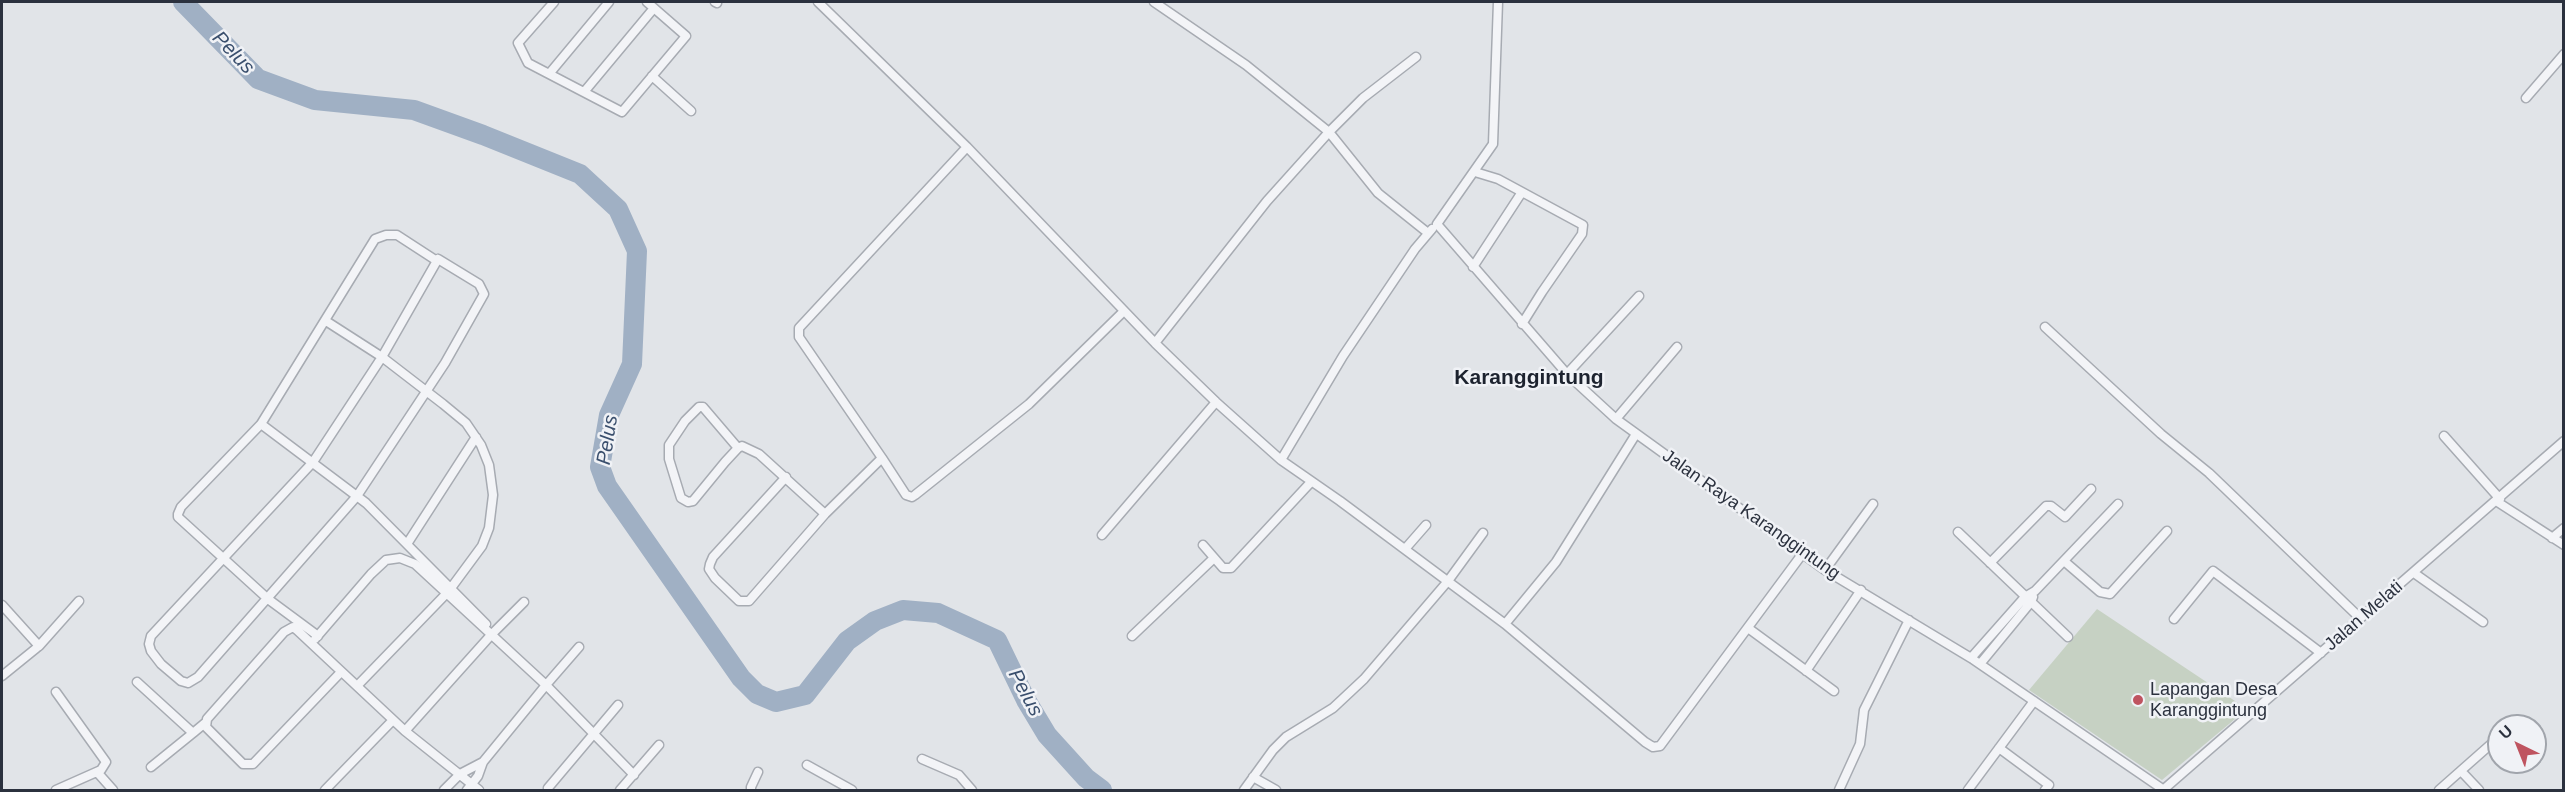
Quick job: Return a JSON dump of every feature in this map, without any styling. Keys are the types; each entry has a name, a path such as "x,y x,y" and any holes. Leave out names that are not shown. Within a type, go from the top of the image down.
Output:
{"street":[{"path":"554,2 518,43 528,63 622,112 686,36 650,5 584,92"},
{"path":"549,74 609,2"},
{"path":"818,2 967,147 1155,343 1216,402 1281,459 1505,624 1644,742 1653,747 1660,746 1803,554"},
{"path":"1154,2 1246,65 1329,132 1378,193 1428,233"},
{"path":"1281,459 1342,356 1493,144 1498,2"},
{"path":"2526,98 2564,54"},
{"path":"1155,343 1267,201 1329,132 1363,99 1416,57"},
{"path":"652,76 691,111"},
{"path":"967,147 799,328 799,337 906,495 912,497 915,495 1029,404 1124,311"},
{"path":"1474,172 1498,179 1578,221 1584,229 1522,324"},
{"path":"1473,267 1521,192"},
{"name":"Jalan Raya Karanggintung","path":"1437,225 1567,374 1616,419 1825,570 1971,658 2163,790"},
{"path":"318,636 268,599 225,559 178,517 178,514 181,507 261,424 375,239 386,235 397,235 436,261 440,259 479,284 484,294 427,391 357,496 268,599 198,677 188,682 181,681 160,664 151,651 149,644 151,636 225,559 313,462 382,357 436,261"},
{"path":"1567,374 1640,296"},
{"path":"326,321 382,357 466,423 476,437 489,465 493,495 492,509 482,546 448,591 357,686"},
{"path":"2045,327 2161,434 2209,473 2360,618"},
{"path":"1616,419 1677,347"},
{"path":"1102,535 1216,402"},
{"path":"738,448 703,407 699,407 684,421 669,449 669,459 681,498 688,502 693,501 738,448 746,447 759,454 825,514"},
{"path":"261,424 357,496 407,544 448,591"},
{"path":"1505,624 1557,562 1636,434"},
{"path":"2444,436 2498,500 2564,545"},
{"path":"407,544 476,437"},
{"name":"Jalan Melati","path":"2163,790 2564,441"},
{"path":"786,477 713,557 710,564 709,569 715,578 739,601 749,601 825,514 882,458"},
{"path":"1203,545 1223,568 1231,568 1311,482"},
{"path":"1990,563 2046,506 2051,506 2065,517 2091,489"},
{"path":"1825,570 1873,504"},
{"path":"1971,658 2118,504"},
{"path":"1405,549 1426,525"},
{"path":"2552,538 2564,528"},
{"path":"2064,561 2100,592 2110,594 2167,531"},
{"path":"1958,532 2068,637"},
{"path":"1244,790 1273,750 1286,737 1333,708 1352,691 1448,581 1483,533"},
{"path":"311,644 378,567 392,558 415,564 448,591 493,634 634,774"},
{"path":"1132,636 1214,558"},
{"path":"2174,620 2213,571 2320,652"},
{"path":"2414,573 2483,622"},
{"path":"1806,671 1861,590"},
{"path":"1980,664 2028,599"},
{"path":"2,675 39,646 79,601"},
{"path":"405,731 524,602"},
{"path":"2,605 39,646"},
{"path":"1839,790 1860,744 1864,710 1909,620"},
{"path":"151,767 205,723 290,628 297,630 405,731 460,774 473,788 483,762 579,647"},
{"path":"1748,628 1834,691"},
{"path":"205,723 210,732 243,764 253,764 341,672"},
{"path":"137,682 193,733"},
{"path":"56,692 104,757 106,764 97,772 56,790"},
{"path":"1968,790 2034,701"},
{"path":"548,788 618,705"},
{"path":"325,790 393,720"},
{"path":"620,790 659,745"},
{"path":"2000,748 2049,785 2045,790"},
{"path":"2439,790 2487,748"},
{"path":"922,759 959,775 972,790"},
{"path":"444,790 460,774 483,762"},
{"path":"807,765 852,790"},
{"path":"751,790 758,771"},
{"path":"2461,771 2479,790"},
{"path":"97,772 113,790"},
{"path":"1252,777 1276,790"}],"green space":[{"name":"Lapangan Desa Karanggintung","path":"2097,609 2247,709 2162,780 2029,690"}],"waterway":[{"name":"Pelus","path":"183,2 258,79 315,100 414,110 580,174 618,209 637,251 632,364 609,415 600,467 607,486 741,678 757,694 776,702 805,695 847,641 875,621 903,610 938,613 997,640 1026,700 1047,735 1086,778 1102,790"}],"place":[{"name":"Lapangan Desa Karanggintung","path":"2138,700"}],"district":[{"name":"Karanggintung","path":"1529,378"}]}
